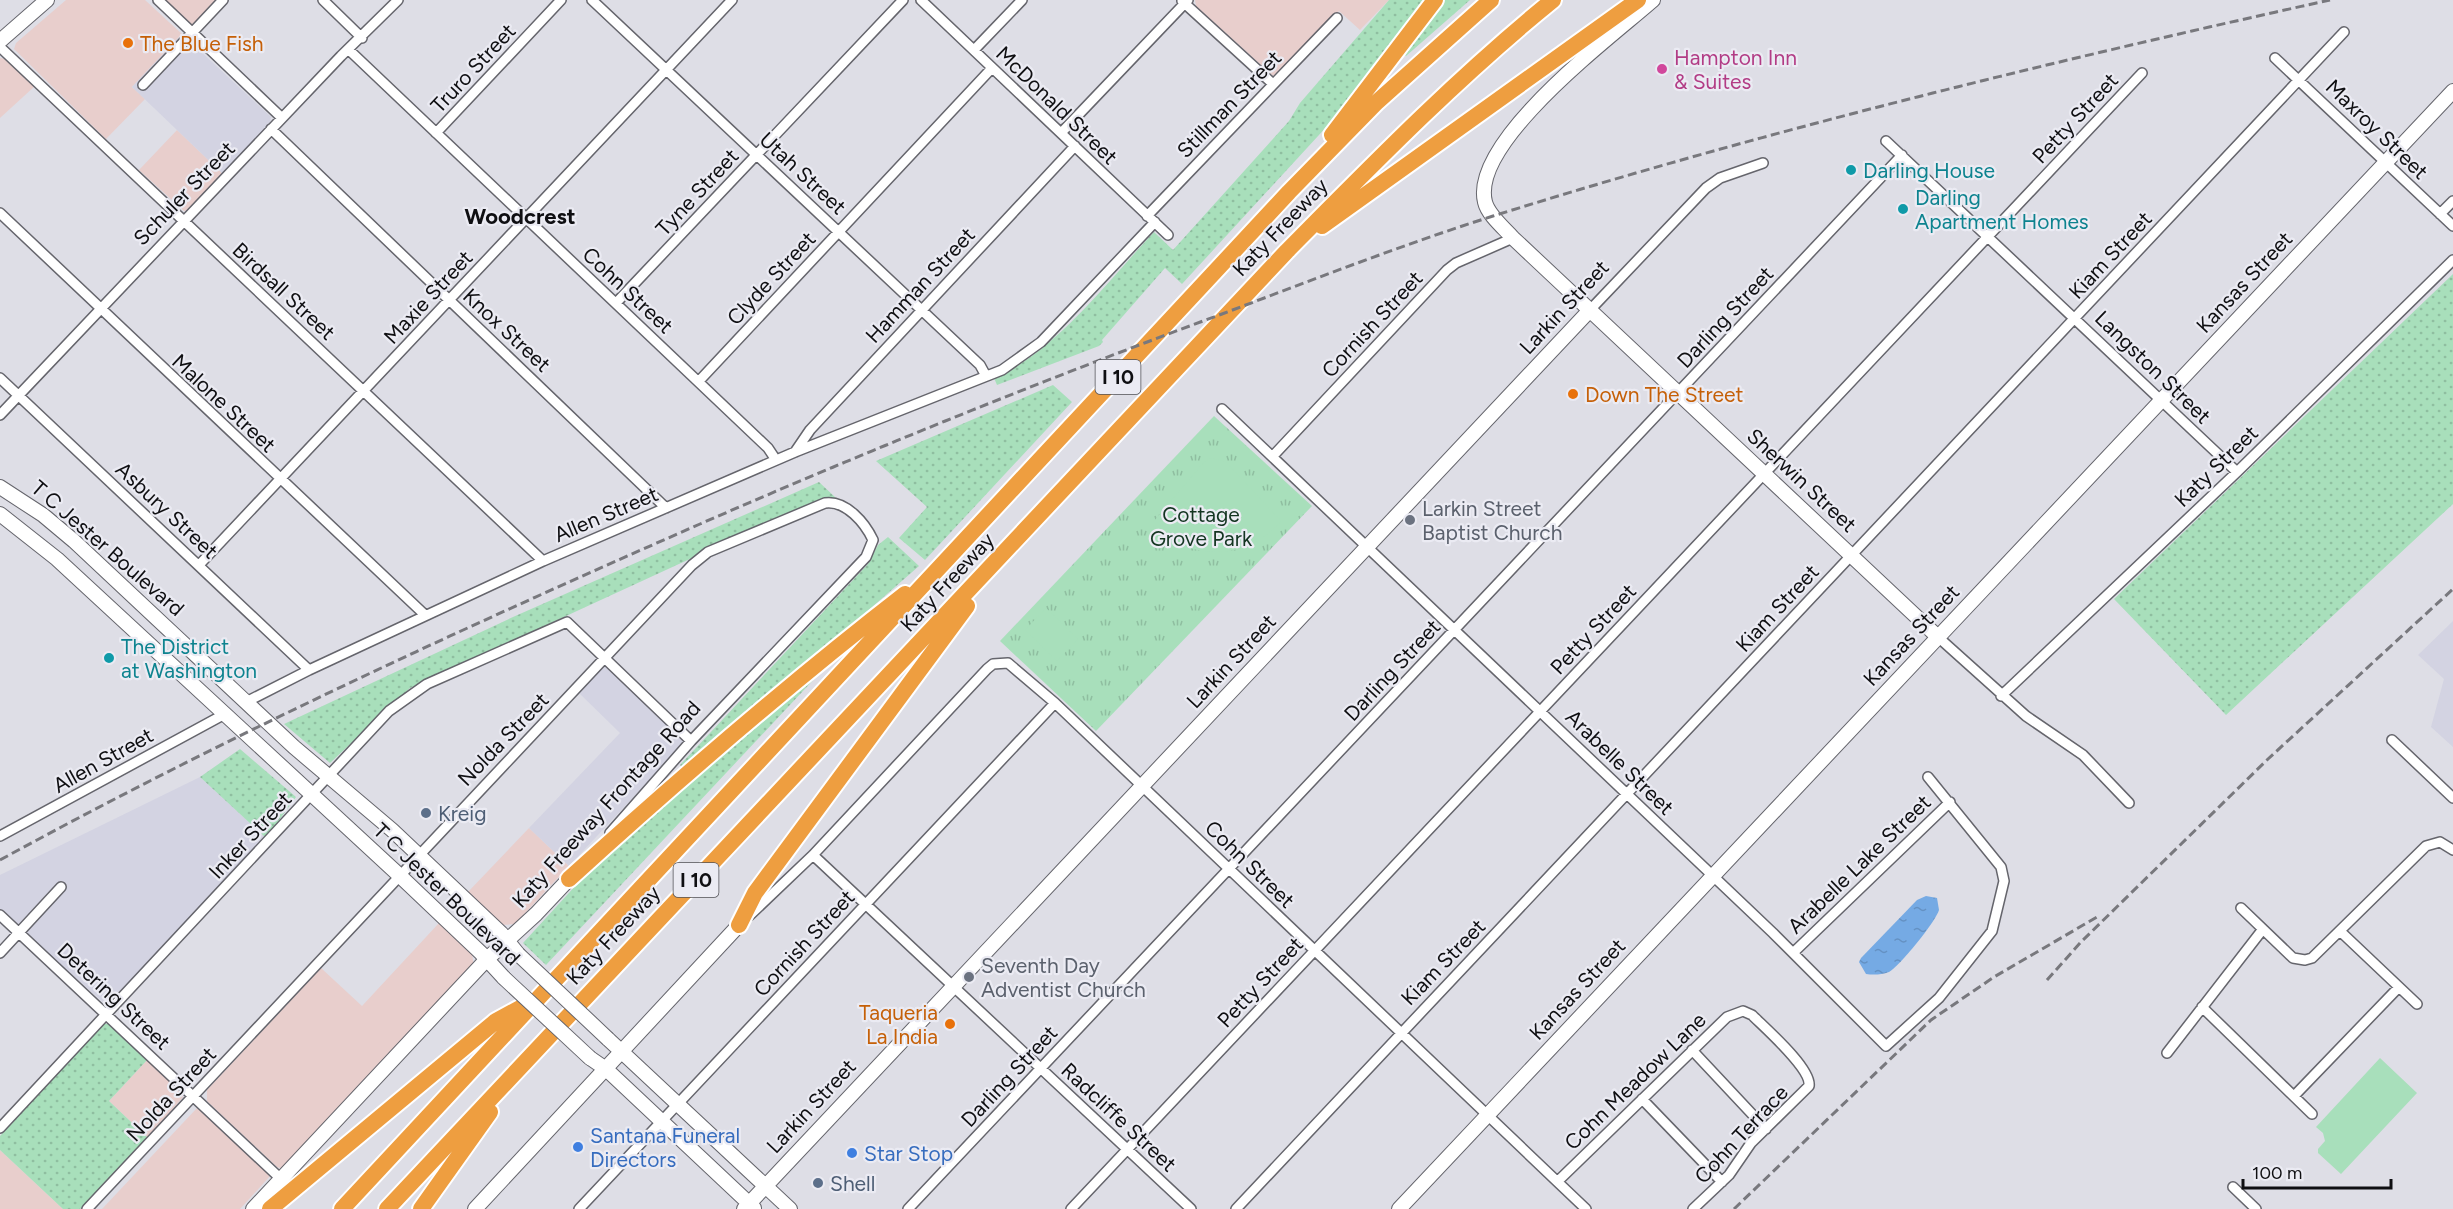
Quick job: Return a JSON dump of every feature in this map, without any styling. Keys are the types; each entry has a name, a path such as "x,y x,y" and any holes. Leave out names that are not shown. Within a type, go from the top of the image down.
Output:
{"highway":[{"path":"1289,192 1435,0"},
{"name":"Katy Freeway","path":"342,1209 545,994 1289,192 1377,102 1491,0"},
{"name":"Katy Freeway","path":"387,1209 1287,251 1402,134 1485,57 1553,0"},
{"path":"1287,251 1638,0"},
{"path":"739,925 755,893 1006,552"},
{"path":"569,879 643,812 828,654 946,562"},
{"path":"270,1209 496,1021 545,994"},
{"path":"421,1209 527,1059"}],"street":[{"path":"0,41 47,0"},
{"path":"158,0 282,118"},
{"path":"143,85 223,0"},
{"path":"323,0 362,38"},
{"name":"Schuler Street","path":"0,416 271,129 398,0"},
{"name":"Truro Street","path":"436,134 561,0"},
{"name":"Utah Street","path":"592,0 922,309 980,365 986,375"},
{"name":"Maxie Street","path":"199,565 732,0"},
{"name":"Tyne Street","path":"616,303 903,0"},
{"name":"McDonald Street","path":"921,0 1168,235"},
{"path":"974,50 1022,0"},
{"name":"Sherwin Street","path":"1653,0 1532,108 1505,138 1493,157 1484,182 1485,202 1489,211 1513,238 2001,696 2083,755 2129,802"},
{"path":"1061,133 1185,1 1273,84"},
{"name":"Stillman Street","path":"986,375 1024,357 1041,342 1273,84 1337,18"},
{"name":"Kiam Street","path":"1236,1209 2344,32"},
{"name":"Birdsall Street","path":"0,47 543,561"},
{"name":"Cohn Street","path":"349,50 699,381 768,448 776,460"},
{"name":"Maxroy Street","path":"2275,58 2453,226"},
{"name":"Clyde Street","path":"699,381 992,68"},
{"name":"Petty Street","path":"1071,1209 2142,73"},
{"name":"Kansas Street","path":"1399,1209 2453,91"},
{"name":"Knox Street","path":"271,129 666,508"},
{"name":"Langston Street","path":"1886,141 2237,472"},
{"name":"Hamman Street","path":"795,452 810,430 1075,146"},
{"name":"Darling Street","path":"908,1209 1902,155"},
{"name":"Larkin Street","path":"749,1207 765,1186 1706,188 1720,178 1763,163"},
{"path":"2440,214 2453,201"},
{"name":"Malone Street","path":"0,213 279,480 425,615"},
{"name":"Cornish Street","path":"1273,456 1447,270 1456,263 1513,238"},
{"name":"Katy Street","path":"2001,696 2237,472 2453,260"},
{"name":"Allen Street","path":"246,702 309,670 543,561 795,452 986,375"},
{"name":"Asbury Street","path":"0,378 309,670"},
{"name":"Arabelle Street","path":"1222,409 1794,952 1886,1046 1939,998 1983,944 1996,922 2004,873 1950,802"},
{"name":"T C Jester Boulevard","path":"0,487 43,515 162,621 246,702 418,855 622,1053 790,1209"},
{"name":"Katy Freeway Frontage Road","path":"253,1209 487,959 536,914 569,879 692,741 866,557 873,545 867,527 844,507 833,502"},
{"name":"Nolda Street","path":"87,1209 676,580 708,552 833,502"},
{"name":"T C Jester Boulevard","path":"0,514 57,559 223,715 399,875 498,972 590,1058 606,1069 749,1207"},
{"path":"57,559 74,541"},
{"path":"143,640 162,621"},
{"name":"Inker Street","path":"0,1128 399,702 427,684 567,622 604,659"},
{"path":"604,659 692,741"},
{"name":"Cohn Street","path":"813,855 987,669 993,664 1003,662 1015,667 1400,1033 1489,1113 1586,1209"},
{"name":"Cornish Street","path":"579,1209 1055,703"},
{"name":"Allen Street","path":"0,836 223,715"},
{"path":"2392,740 2453,798"},
{"path":"1928,777 1950,802"},
{"name":"Arabelle Lake Street","path":"1794,952 1950,802"},
{"path":"2241,908 2293,958 2305,960 2317,956 2421,850 2449,845"},
{"path":"475,1209 739,925 813,855"},
{"name":"Radcliffe Street","path":"813,855 1191,1209"},
{"path":"0,953 61,887"},
{"name":"Detering Street","path":"0,915 107,1013 280,1179"},
{"path":"2167,1053 2263,928"},
{"path":"2341,932 2417,1004"},
{"path":"2294,1096 2399,987"},
{"path":"2202,1008 2313,1114"},
{"name":"Cohn Meadow Lane","path":"1558,1181 1727,1017 1740,1011 1752,1015 1803,1068 1810,1080"},
{"path":"1692,1050 1766,1129"},
{"name":"Cohn Terrace","path":"1693,1209 1722,1182 1744,1150 1805,1091 1810,1080"},
{"path":"1642,1099 1722,1182"},
{"path":"2233,1187 2256,1209"}],"shaded area":[{"path":"66,0 145,0 182,34 132,87 145,99 106,139 14,49 16,43"},
{"path":"162,0 219,0 190,25"},
{"path":"1195,0 1389,0 1360,30 1339,11 1279,73 1273,76 1196,6"},
{"path":"182,34 271,117 270,123 222,173 132,87"},
{"path":"0,58 6,59 35,86 0,118"},
{"path":"177,130 222,173 188,210 184,211 139,170"},
{"path":"2453,621 2453,747 2431,727 2444,679 2418,655"},
{"path":"605,666 683,737 684,743 569,866 529,828 620,733 579,693"},
{"path":"200,777 266,838 112,1003 105,1004 0,910 0,875"},
{"path":"529,828 569,866 515,924 502,925 467,893"},
{"path":"439,923 472,954 474,966 283,1169 277,1167 207,1101 207,1090 321,968 362,1006"},
{"path":"148,1059 183,1093 183,1097 148,1138 109,1101"},
{"path":"197,1108 271,1175 240,1209 102,1209"},
{"path":"0,1150 63,1209 0,1209"}],"green space":[{"path":"1389,0 1429,0 1364,86 1182,284 1165,268 1099,346 997,385 994,378 1016,367 1038,351 1080,314 1154,232 1173,250 1289,121 1300,103"},
{"path":"1440,0 1470,0 1406,56 1401,51"},
{"path":"2453,274 2453,504 2226,715 2114,599"},
{"path":"1053,385 1072,402 925,560 899,538 927,507 876,461"},
{"name":"Cottage Grove Park","path":"1214,416 1312,506 1096,731 1000,641"},
{"path":"1211,458 1226,462 1281,521 1252,544 1236,550 1201,551 1168,538 1153,526 1154,521 1204,462"},
{"path":"819,482 836,498 825,500 705,552 410,688 330,763 284,724 513,617"},
{"path":"888,537 919,566 685,771 680,765 868,564 878,545"},
{"path":"1046,608 1078,639 1057,661 1025,630"},
{"path":"813,671 817,676 546,965 523,943 589,871"},
{"path":"240,749 296,797 266,838 200,777"},
{"path":"103,1024 110,1024 148,1059 109,1101 148,1138 80,1209 63,1209 0,1150 0,1136"},
{"path":"2380,1058 2417,1093 2341,1174 2318,1153 2318,1149 2325,1141 2323,1133 2316,1127"}],"water":[{"path":"1926,896 1937,898 1939,910 1924,933 1901,962 1889,972 1866,974 1859,962 1861,958 1917,900"}],"railway":[{"path":"0,860 172,770 346,684 700,524 1025,389 1357,263 1493,216 1805,126 2014,73 2330,0"},
{"path":"2047,980 2081,942 2268,759 2453,589"},
{"path":"1734,1209 1931,1020 1994,977 2097,917"}],"place":[{"name":"The Blue Fish","path":"128,43"},
{"name":"Hampton Inn & Suites","path":"1662,69"},
{"name":"Darling House","path":"1851,170"},
{"name":"Darling Apartment Homes","path":"1903,209"},
{"name":"Down The Street","path":"1573,394"},
{"name":"Larkin Street Baptist Church","path":"1410,520"},
{"name":"The District at Washington","path":"109,658"},
{"name":"Kreig","path":"426,813"},
{"name":"Seventh Day Adventist Church","path":"969,977"},
{"name":"Taqueria La India","path":"950,1024"},
{"name":"Santana Funeral Directors","path":"578,1147"},
{"name":"Star Stop","path":"852,1153"},
{"name":"Shell","path":"818,1183"}],"district":[{"name":"Woodcrest","path":"520,216"}]}
